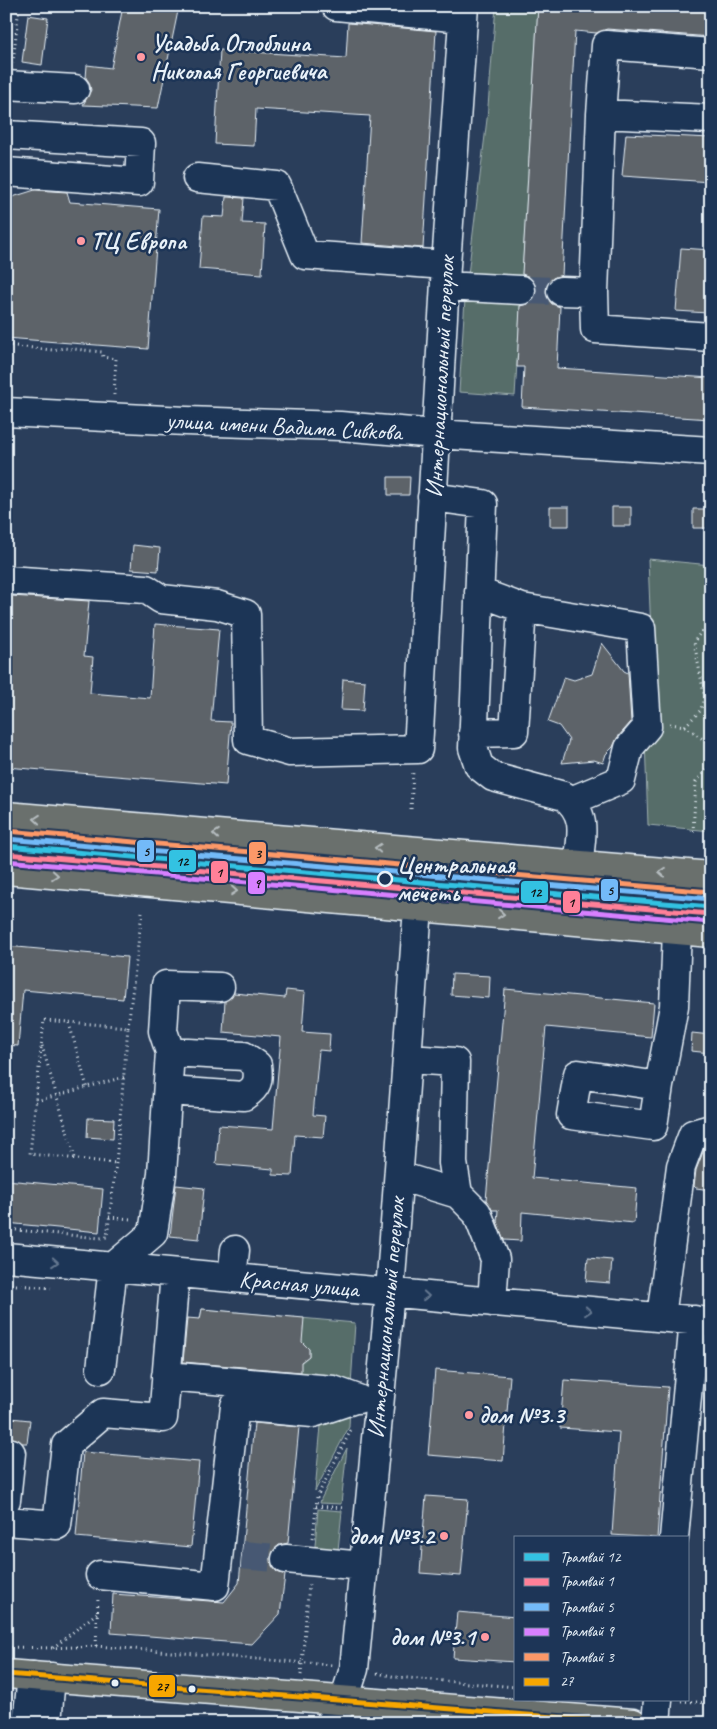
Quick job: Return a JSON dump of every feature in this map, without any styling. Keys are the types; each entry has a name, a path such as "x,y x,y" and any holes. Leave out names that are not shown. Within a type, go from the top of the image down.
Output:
{"main road":[{"path":"6,816 711,876"},
{"path":"6,870 711,933"},
{"path":"30,1676 299,1697 337,1712 633,1723"}],"street":[{"path":"336,6 464,12"},
{"name":"Интернациональный переулок","path":"6,580 146,589 161,599 217,604 246,614 248,740 290,752 418,749 445,275 464,12"},
{"path":"711,53 606,45 601,114 594,292 595,329 711,337"},
{"path":"6,85 75,89"},
{"path":"601,114 711,119"},
{"path":"6,135 141,144 139,182 6,172"},
{"path":"197,178 277,186 305,255 445,275 521,290"},
{"path":"561,291 594,292"},
{"name":"улица имени Вадима Сивкова","path":"6,412 340,426 436,434 711,451"},
{"path":"432,497 483,504 473,748 479,766 493,777 564,796 571,801 582,823 578,865"},
{"path":"479,592 522,608 641,628 647,728 629,748 621,780 571,801"},
{"path":"474,733 514,732 522,608"},
{"name":"Интернациональный переулок","path":"337,1712 354,1669 364,1566 367,1400 390,1292 418,907"},
{"path":"659,1086 674,1006 677,930"},
{"path":"102,1368 113,1267 153,1233 162,1174 168,1091 170,1052 163,1032 166,985 220,987"},
{"path":"168,1091 244,1096 252,1090 258,1080 257,1065 244,1056 170,1052"},
{"path":"408,1059 455,1062 453,1163 458,1194"},
{"path":"661,1317 681,1166 693,1134 711,1129"},
{"path":"399,1176 458,1194 477,1213 495,1259 492,1302"},
{"path":"232,1278 235,1250"},
{"name":"Красная улица","path":"6,1257 702,1321"},
{"path":"6,1521 57,1525 66,1445 102,1412 163,1418 175,1273"},
{"path":"674,1536 702,1321"},
{"path":"166,1376 333,1390 367,1400"},
{"path":"100,1575 215,1586 230,1554 235,1406 313,1413 367,1400"},
{"path":"6,1500 11,1453"},
{"path":"298,1560 364,1566"},
{"path":"27,1723 30,1676"},
{"path":"30,1676 47,1723"},
{"path":"656,1723 658,1702"}],"path":[{"path":"6,345 52,350 64,348 102,352 103,357 116,359 113,403"},
{"path":"685,726 700,711 705,699 694,642 703,630"},
{"path":"646,722 685,726 711,745"},
{"path":"693,832 696,782 711,764"},
{"path":"411,809 412,795"},
{"path":"6,1229 100,1238 107,1237 116,1163 128,1026 142,912"},
{"path":"708,1030 711,989"},
{"path":"116,1163 30,1154 44,1020 128,1026"},
{"path":"69,1022 87,1087"},
{"path":"42,1044 75,1158"},
{"path":"36,1101 124,1077"},
{"path":"299,1697 302,1663 298,1560 316,1506 317,1497 352,1428"},
{"path":"316,1506 345,1508"},
{"path":"96,1646 100,1575"},
{"path":"52,1648 97,1612"},
{"path":"6,1647 52,1648 96,1646 302,1663"},
{"path":"354,1669 396,1677 514,1687"},
{"path":"690,1701 711,1703"}],"green space":[{"path":"496,6 538,6 515,396 459,392 465,299 487,119"},
{"path":"648,559 711,565 711,831 648,825 645,738 655,733"},
{"path":"202,1309 355,1323 351,1385 292,1380 293,1362 302,1362 309,1356 309,1349 302,1342 200,1319"},
{"path":"350,1405 349,1427 315,1491 322,1415"},
{"path":"347,1448 341,1504 320,1503 321,1499"},
{"path":"318,1509 342,1511 337,1560 314,1558"}],"building":[{"name":"Усадьба Оглоблина Николая Георгиевича","path":"123,6 179,6 158,108 83,105 91,90 86,78 87,65 111,68"},
{"path":"538,6 711,6 711,37 607,29 597,33 575,31 562,275 553,278 548,283 545,291 552,304 560,307 557,368 711,378 711,419 522,407 524,367 517,367 520,306 528,304 534,299 537,290 535,282 530,277 522,274"},
{"path":"28,15 48,18 42,65 22,62"},
{"path":"348,23 436,31 423,248 362,243 370,116 256,109 254,146 215,144 220,50 346,58"},
{"path":"626,134 711,138 711,182 622,176"},
{"name":"ТЦ Европа","path":"35,190 67,192 70,202 159,209 148,349 6,338 6,199"},
{"path":"226,197 244,198 242,223 265,224 262,274 199,269 203,216 224,217"},
{"path":"681,248 711,250 708,313 676,311"},
{"path":"388,477 410,477 409,495 388,495"},
{"path":"550,507 569,507 569,526 550,526"},
{"path":"612,507 631,507 631,526 612,526"},
{"path":"693,509 711,509 711,528 693,528"},
{"path":"133,545 160,548 158,571 131,569"},
{"path":"11,596 89,601 84,656 93,657 90,693 150,698 155,624 219,629 211,721 231,722 226,785 6,767 6,658"},
{"path":"602,643 624,671 628,673 631,722 606,754 603,763 594,760 562,763 569,740 559,726 548,722 564,677 574,680 592,674"},
{"path":"343,679 365,681 363,711 341,710"},
{"path":"6,946 127,957 123,999 23,990 18,1046 6,1045"},
{"path":"452,974 490,976 489,998 451,995"},
{"path":"505,989 654,1003 651,1037 546,1027 532,1178 637,1188 634,1223 522,1212 521,1241 504,1240 497,1222 498,1210 492,1210 486,1200"},
{"path":"286,990 305,992 302,1032 330,1034 329,1051 319,1050 313,1115 325,1116 323,1137 295,1135 292,1176 273,1175 273,1169 216,1164 219,1125 273,1129 281,1037 223,1032 225,1001 234,993 285,998"},
{"path":"692,1033 711,1035 711,1053 691,1051"},
{"path":"88,1118 114,1119 113,1139 87,1137"},
{"path":"711,1145 711,1190 696,1188 694,1186 696,1170 705,1147"},
{"path":"6,1180 103,1189 99,1232 6,1223"},
{"path":"176,1185 204,1188 199,1239 170,1236"},
{"path":"588,1258 612,1260 610,1283 586,1281"},
{"path":"202,1309 304,1318 302,1342 309,1349 309,1356 301,1362 301,1372 183,1362 187,1318 200,1319"},
{"name":"дом №3.3","path":"435,1370 510,1376 503,1461 428,1455"},
{"path":"564,1380 668,1387 657,1536 612,1535 619,1432 560,1428"},
{"path":"11,1418 30,1420 27,1443 9,1438"},
{"path":"254,1423 299,1427 288,1543 279,1545 271,1557 272,1566 277,1572 285,1575 280,1614 252,1644 111,1633 113,1594 224,1602 239,1583"},
{"path":"83,1452 199,1462 191,1547 76,1537"},
{"name":"дом №3.2","path":"426,1496 468,1499 461,1576 420,1573"},
{"name":"дом №3.1","path":"457,1612 514,1617 514,1662 453,1658"}],"tunnel":[{"path":"521,290 561,291"},
{"path":"242,1555 286,1559"}],"tram line":[{"name":"3","path":"7,831 711,892"},
{"name":"5","path":"7,839 711,899"},
{"name":"12","path":"6,846 711,907"},
{"name":"1","path":"6,854 710,914"},
{"name":"9","path":"6,861 710,922"}],"transit line":[{"name":"27","path":"6,1674 630,1723"}],"place":[{"name":"Усадьба Оглоблина Николая Георгиевича","path":"141,57"},
{"name":"ТЦ Европа","path":"81,241"},
{"name":"Центральная мечеть","path":"385,879"},
{"name":"дом №3.3","path":"469,1415"},
{"name":"дом №3.2","path":"444,1536"},
{"name":"дом №3.1","path":"485,1637"}]}
